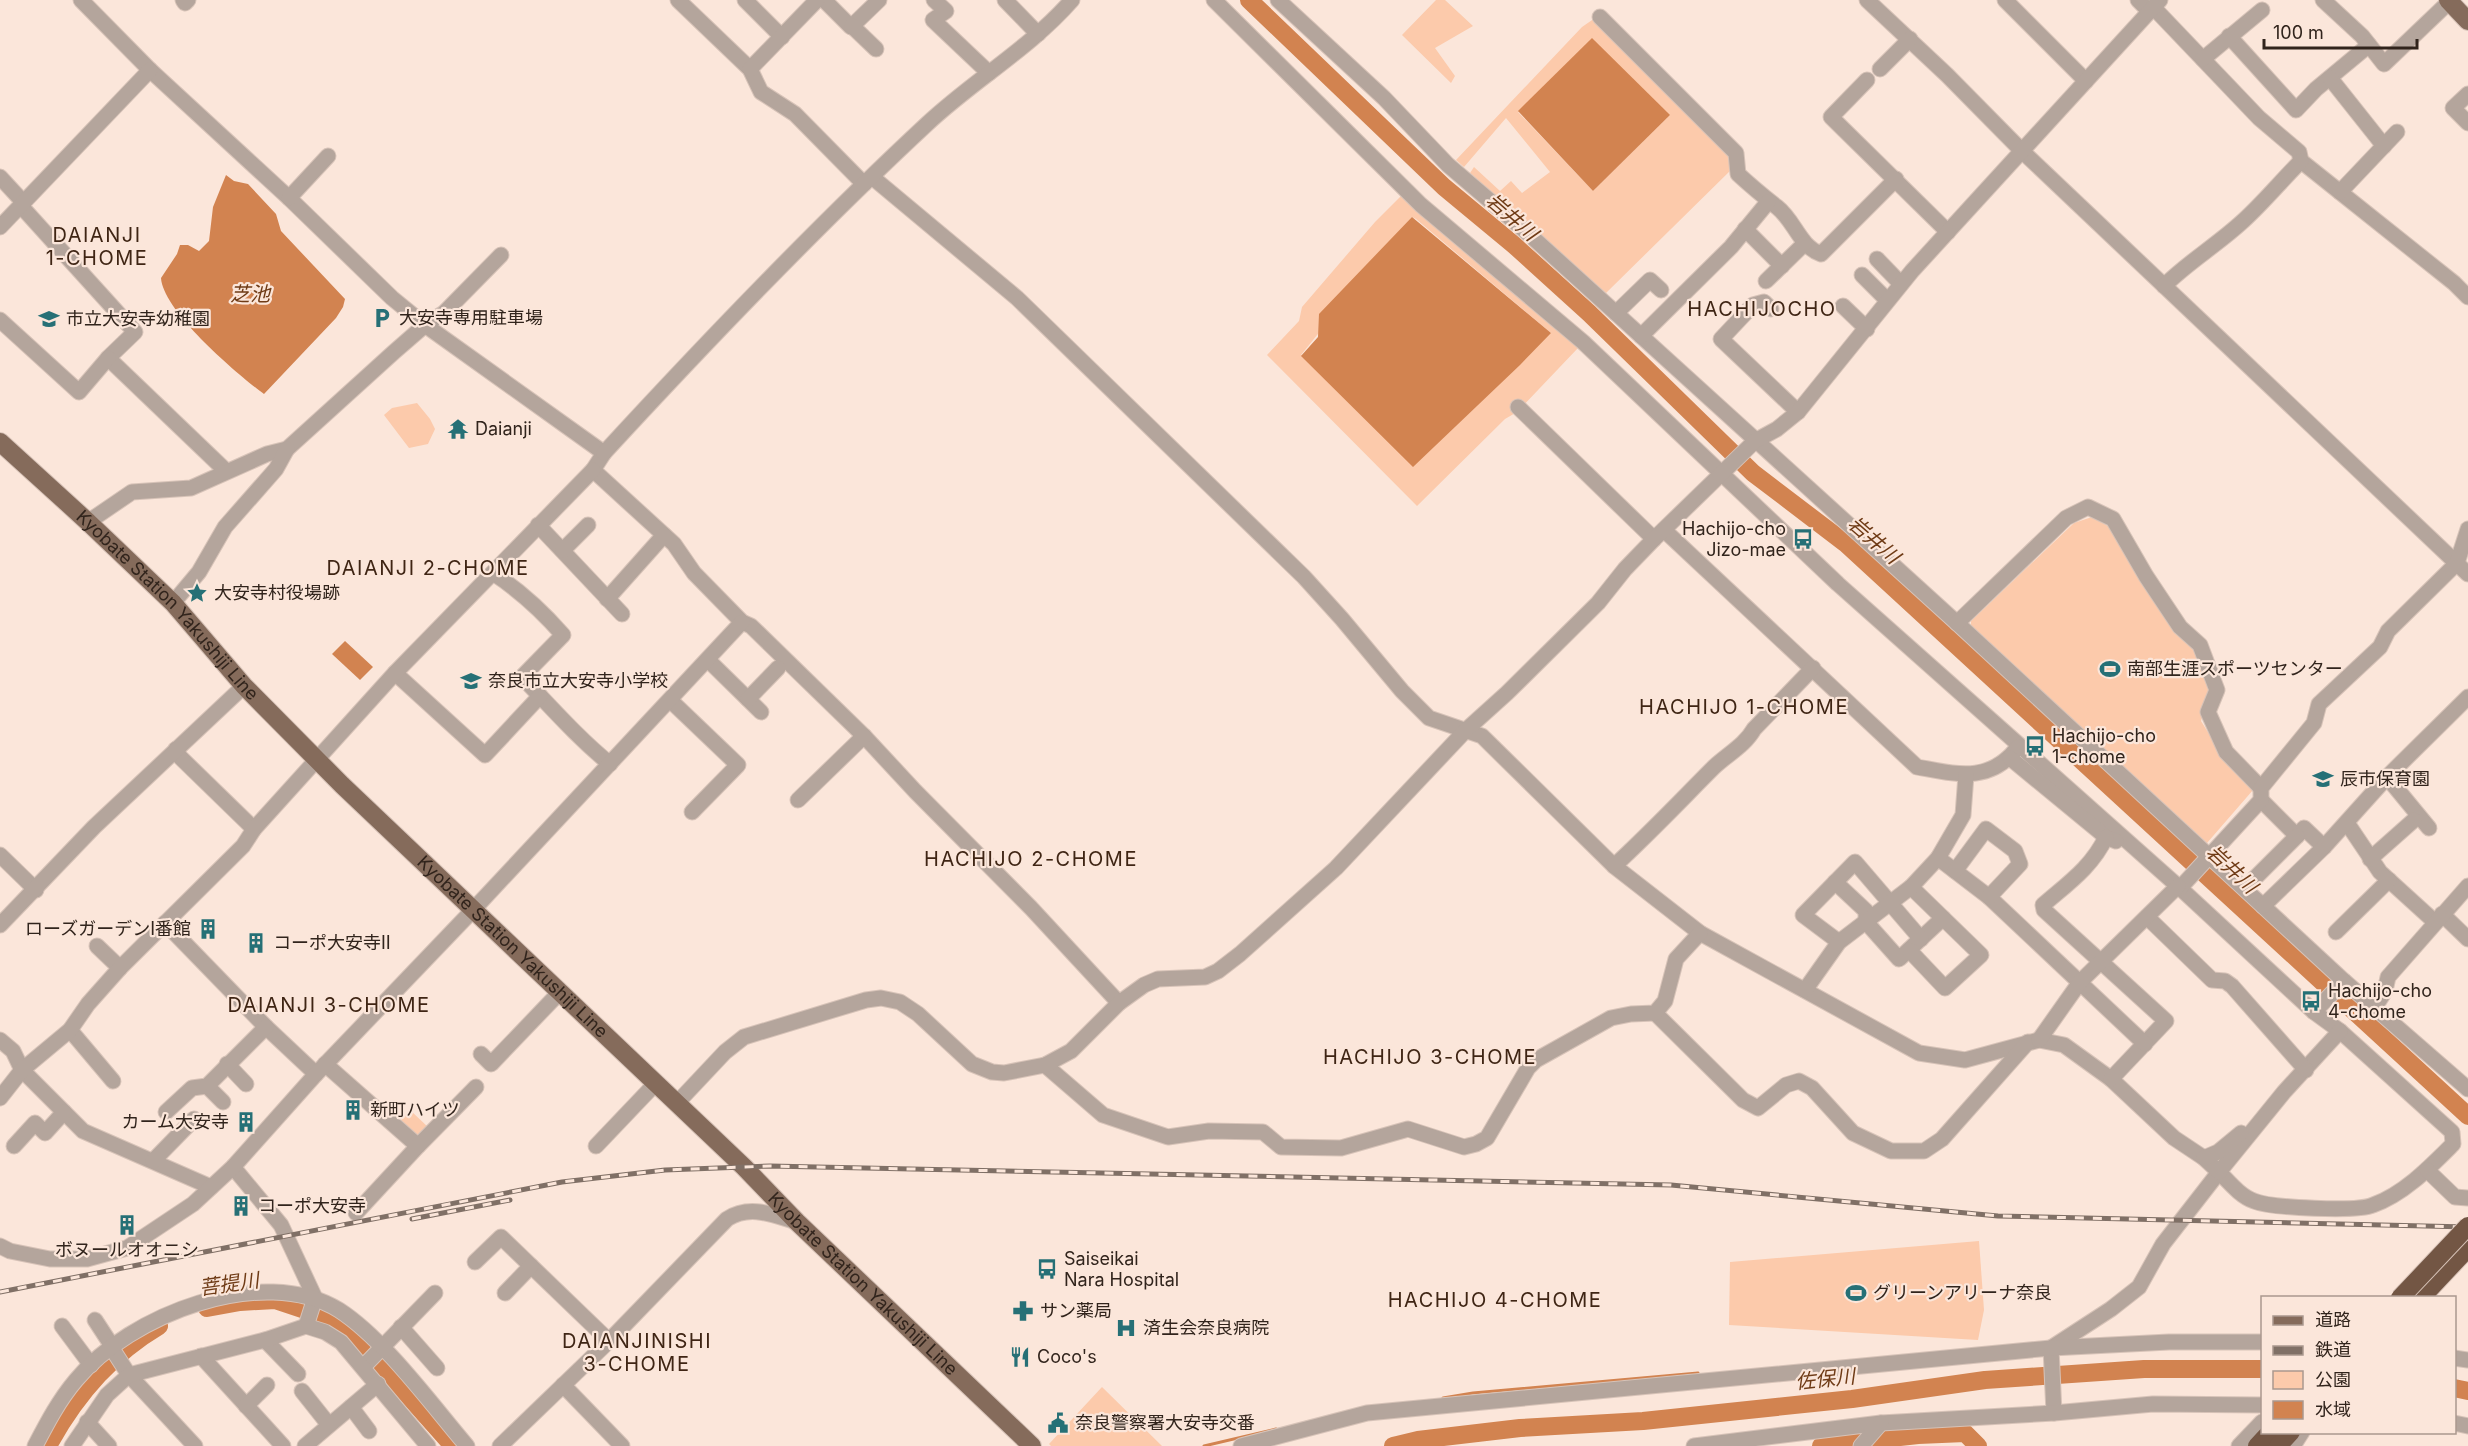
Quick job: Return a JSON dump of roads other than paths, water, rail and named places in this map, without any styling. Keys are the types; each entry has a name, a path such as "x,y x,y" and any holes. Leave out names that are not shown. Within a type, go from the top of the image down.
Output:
{"highway":[{"path":"2402,1296 2468,1226"},
{"path":"2423,1296 2468,1248"},
{"path":"2257,1446 2268,1434"},
{"path":"2278,1446 2289,1434"}],"main road":[{"path":"2449,0 2468,21"},
{"name":"Kyobate Station Yakushiji Line","path":"0,442 173,603 243,686 316,759 1032,1446"}],"street":[{"path":"81,0 150,70 289,198 392,298 425,325 604,453"},
{"path":"183,0 185,3 188,0"},
{"path":"678,0 750,69 761,92 795,114 868,181 1034,315 1304,578 1342,619 1401,691 1429,718 1482,736 1614,866 1700,933 1920,1053 1965,1060 2034,1041 2064,1045 2111,1079 2174,1138 2205,1158 2240,1192 2253,1201 2282,1206 2370,1207 2391,1197 2427,1170 2453,1144 2452,1132 2440,1120 2180,886 2014,752"},
{"path":"745,0 782,37"},
{"path":"750,69 818,0"},
{"path":"824,0 876,49"},
{"path":"852,26 879,0"},
{"path":"934,0 946,11 933,20 989,73"},
{"path":"1005,0 1038,34"},
{"path":"0,1098 22,1070 70,1030 120,968 243,846 254,829 316,759 395,673 593,470 604,453 658,394 929,122 1038,34 1072,0"},
{"path":"1214,0 1421,205 1583,342 1724,471 1838,585 2106,837 2135,848"},
{"path":"1278,0 1384,98 1448,165 1616,313 1753,443 1957,623 2207,858 2264,906 2342,982 2375,1006 2468,1089"},
{"path":"1867,0 1910,39 2022,152 2462,568"},
{"path":"2005,0 2086,81"},
{"path":"2138,0 2154,6 2259,118 2300,152 2301,161 2454,283 2468,297"},
{"path":"2323,0 2369,45 2384,64 2449,0"},
{"path":"677,1103 725,1052 744,1037 866,1000 881,998 900,1002 909,1007 965,1059 981,1069 1004,1073 1045,1065 1071,1051 1132,992 1158,980 1205,977 1218,971 1332,872 1466,730 1598,603 1624,569 1753,443 1777,429 1798,412 1901,284 2154,6"},
{"path":"2203,59 2262,10"},
{"path":"1600,16 1736,153 1738,174 1788,218 1804,244 1813,251 1821,254 1896,180"},
{"path":"2229,36 2296,110 2369,45"},
{"path":"1880,69 1910,39"},
{"path":"0,227 150,70"},
{"path":"2330,78 2384,146"},
{"path":"1867,80 1831,117 1948,232"},
{"path":"2468,94 2453,108 2468,123"},
{"path":"2340,192 2397,132"},
{"path":"289,198 327,156"},
{"path":"2164,286 2184,266 2196,261 2243,221 2301,161"},
{"path":"0,177 135,332 108,358 79,392 0,320"},
{"path":"1641,336 1731,247 1768,202"},
{"path":"1745,229 1782,266"},
{"path":"1766,281 1804,244"},
{"path":"173,603 199,572 225,527 276,469 287,449 425,325 444,313 501,255"},
{"path":"1877,260 1901,284"},
{"path":"1862,275 1887,300"},
{"path":"1616,313 1650,280 1661,291"},
{"path":"1771,309 1764,302 1753,305 1721,339 1798,412"},
{"path":"1843,306 1867,329"},
{"path":"108,358 226,471"},
{"path":"1518,407 1813,668 1917,767 1966,775 1984,771 2014,752"},
{"path":"88,522 132,492 191,488 267,454 287,449"},
{"path":"593,470 674,544 694,573 742,622 751,626 864,736 1031,908 1119,1004"},
{"path":"1957,623 2066,518 2088,507 2113,519 2146,576 2180,627 2200,645 2217,690 2208,712 2226,752 2297,836"},
{"path":"538,525 622,614"},
{"path":"563,550 588,525"},
{"path":"1045,1065 1103,1115 1168,1137 1209,1131 1263,1132 1281,1148 1341,1148 1408,1129 1464,1147 1487,1138 1528,1068 1536,1060 1611,1018 1655,1013 1743,1100 1758,1108 1786,1085 1799,1082 1812,1088 1852,1133 1892,1151 1924,1151 1942,1139 2034,1041 2080,982 2100,961 2207,858 2261,794 2314,723 2319,704 2380,647 2388,631 2462,568 2468,529"},
{"path":"607,599 664,535"},
{"path":"493,573 508,582 545,615 563,635 522,677 568,724 581,741 610,764"},
{"path":"0,1246 10,1251 50,1259 74,1260 105,1255 127,1248 145,1238 193,1204 233,1167 321,1069 742,622"},
{"path":"708,660 761,712"},
{"path":"748,699 778,668"},
{"path":"1614,866 1667,817 1716,766 1749,738 1754,729 1813,668"},
{"path":"395,673 485,755 540,696"},
{"path":"0,925 94,827 243,686"},
{"path":"2264,906 2324,848 2387,777 2468,698"},
{"path":"670,700 738,765 692,812"},
{"path":"798,800 864,736"},
{"path":"176,749 180,757 254,829"},
{"path":"1805,990 1839,942 1911,886 1938,858 1963,815 1966,775"},
{"path":"2387,777 2428,828"},
{"path":"2370,859 2414,820"},
{"path":"2347,823 2370,859 2389,880 2468,939"},
{"path":"2254,879 2304,828 2324,848"},
{"path":"1954,871 1986,829 2008,845 2015,851 2020,864 1989,897"},
{"path":"2106,837 2098,855 2086,868 2043,905 2044,910 2166,1021 2111,1079"},
{"path":"0,855 36,890"},
{"path":"1938,858 1989,897 2145,1044"},
{"path":"1839,942 1803,915 1855,862 1921,939"},
{"path":"2336,932 2389,880"},
{"path":"1835,882 1866,911 1866,922 1899,959 1943,918"},
{"path":"1909,950 1945,988 1981,955 1911,886"},
{"path":"2375,1006 2385,991 2388,976 2468,886"},
{"path":"2147,917 2212,980 2225,981 2232,986 2306,1070"},
{"path":"165,923 266,1027 418,1146"},
{"path":"1655,1013 1665,1001 1676,960 1700,933"},
{"path":"96,946 120,968"},
{"path":"2317,1010 2342,982"},
{"path":"481,1054 491,1064 560,992"},
{"path":"166,1112 192,1088 207,1086 266,1027"},
{"path":"70,1030 113,1081"},
{"path":"2051,1349 2111,1309 2139,1287 2163,1244 2219,1172 2265,1114 2340,1030"},
{"path":"0,1040 13,1051 22,1070 83,1131 211,1186"},
{"path":"227,1064 246,1083"},
{"path":"596,1146 656,1083"},
{"path":"207,1086 224,1102"},
{"path":"356,1213 476,1087"},
{"path":"14,1146 35,1123 45,1133 64,1113"},
{"path":"2205,1158 2218,1152 2265,1114"},
{"path":"153,1161 194,1119"},
{"path":"72,1446 126,1370 201,1356 266,1340 306,1323 315,1300 281,1225 233,1167"},
{"path":"2427,1170 2455,1197 2468,1198"},
{"path":"500,1446 609,1341 733,1215 747,1211 759,1211 798,1222"},
{"path":"475,1262 501,1237 609,1341"},
{"path":"505,1293 531,1266"},
{"path":"35,1446 57,1406 76,1379 112,1348 179,1310 227,1295 260,1291 304,1295 340,1311 382,1349 467,1446"},
{"path":"365,1365 435,1293"},
{"path":"94,1320 126,1370 195,1446"},
{"path":"306,1323 341,1342 365,1365 428,1446"},
{"path":"62,1326 91,1365"},
{"path":"400,1327 437,1368"},
{"path":"266,1340 298,1374"},
{"path":"1241,1446 1367,1413 2051,1349 2169,1342 2261,1342"},
{"path":"2051,1349 2054,1412"},
{"path":"201,1356 284,1446"},
{"path":"305,1446 378,1384"},
{"path":"246,1406 267,1385"},
{"path":"563,1385 622,1446"},
{"path":"302,1391 329,1425"},
{"path":"1694,1446 1881,1423 2153,1404 2261,1405"},
{"path":"351,1407 369,1431"},
{"path":"87,1422 109,1446"},
{"path":"1862,1446 1881,1423"},
{"path":"2239,1446 2261,1423"}],"water":[{"path":"1592,38 1670,115 1593,191 1518,111"},
{"name":"芝池","path":"226,175 234,181 248,184 276,214 281,231 345,299 336,318 264,394 220,357 187,324 165,292 161,278 177,254 180,245 188,245 199,251 209,241 213,207"},
{"path":"1412,217 1551,333 1413,467 1301,356 1318,337 1319,314"},
{"path":"345,641 373,667 360,680 332,654"}],"waterway":[{"name":"岩井川","path":"1249,0 1444,187 1514,245 1589,313 1753,473 1845,543 2468,1116"},
{"name":"菩提川","path":"207,1308 240,1302 275,1300 317,1314 343,1328 397,1383 453,1446"},
{"name":"菩提川","path":"48,1446 70,1410 95,1378 125,1350 159,1326"},
{"name":"佐保川","path":"1393,1446 1418,1440 1520,1428 1643,1421 1852,1399 1985,1380 2144,1369 2261,1369"},
{"path":"1443,1398 1473,1393 1698,1373"},
{"name":"佐保川","path":"2456,1388 2468,1391"},
{"path":"1204,1446 1276,1429"},
{"path":"1821,1446 1918,1435 1965,1433 1978,1446"}],"railway":[{"path":"0,1292 562,1182 665,1170 770,1166 1671,1185 1998,1216 2468,1227"},
{"path":"412,1219 510,1200"}],"place":[{"name":"大安寺専用駐車場","path":"382,318"},
{"name":"市立大安寺幼稚園","path":"49,319"},
{"name":"Daianji","path":"458,429"},
{"name":"Hachijo-cho Jizo-mae","path":"1803,539"},
{"name":"大安寺村役場跡","path":"197,593"},
{"name":"南部生涯スポーツセンター","path":"2110,669"},
{"name":"奈良市立大安寺小学校","path":"471,681"},
{"name":"Hachijo-cho 1-chome","path":"2035,746"},
{"name":"辰市保育園","path":"2323,779"},
{"name":"ローズガーデンⅠ番館","path":"208,929"},
{"name":"コーポ大安寺Ⅱ","path":"256,943"},
{"name":"Hachijo-cho 4-chome","path":"2311,1001"},
{"name":"新町ハイツ","path":"353,1110"},
{"name":"カーム大安寺","path":"246,1122"},
{"name":"コーポ大安寺","path":"241,1206"},
{"name":"ボヌールオオニシ","path":"127,1225"},
{"name":"Saiseikai Nara Hospital","path":"1047,1269"},
{"name":"グリーンアリーナ奈良","path":"1856,1293"},
{"name":"サン薬局","path":"1023,1311"},
{"name":"済生会奈良病院","path":"1126,1328"},
{"name":"Coco's","path":"1020,1357"},
{"name":"奈良警察署大安寺交番","path":"1058,1423"}],"district":[{"name":"DAIANJI 1-CHOME","path":"97,246"},
{"name":"HACHIJOCHO","path":"1762,309"},
{"name":"DAIANJI 2-CHOME","path":"428,568"},
{"name":"HACHIJO 1-CHOME","path":"1744,707"},
{"name":"HACHIJO 2-CHOME","path":"1031,859"},
{"name":"DAIANJI 3-CHOME","path":"329,1005"},
{"name":"HACHIJO 3-CHOME","path":"1430,1057"},
{"name":"HACHIJO 4-CHOME","path":"1495,1300"},
{"name":"DAIANJINISHI 3-CHOME","path":"637,1352"}]}
